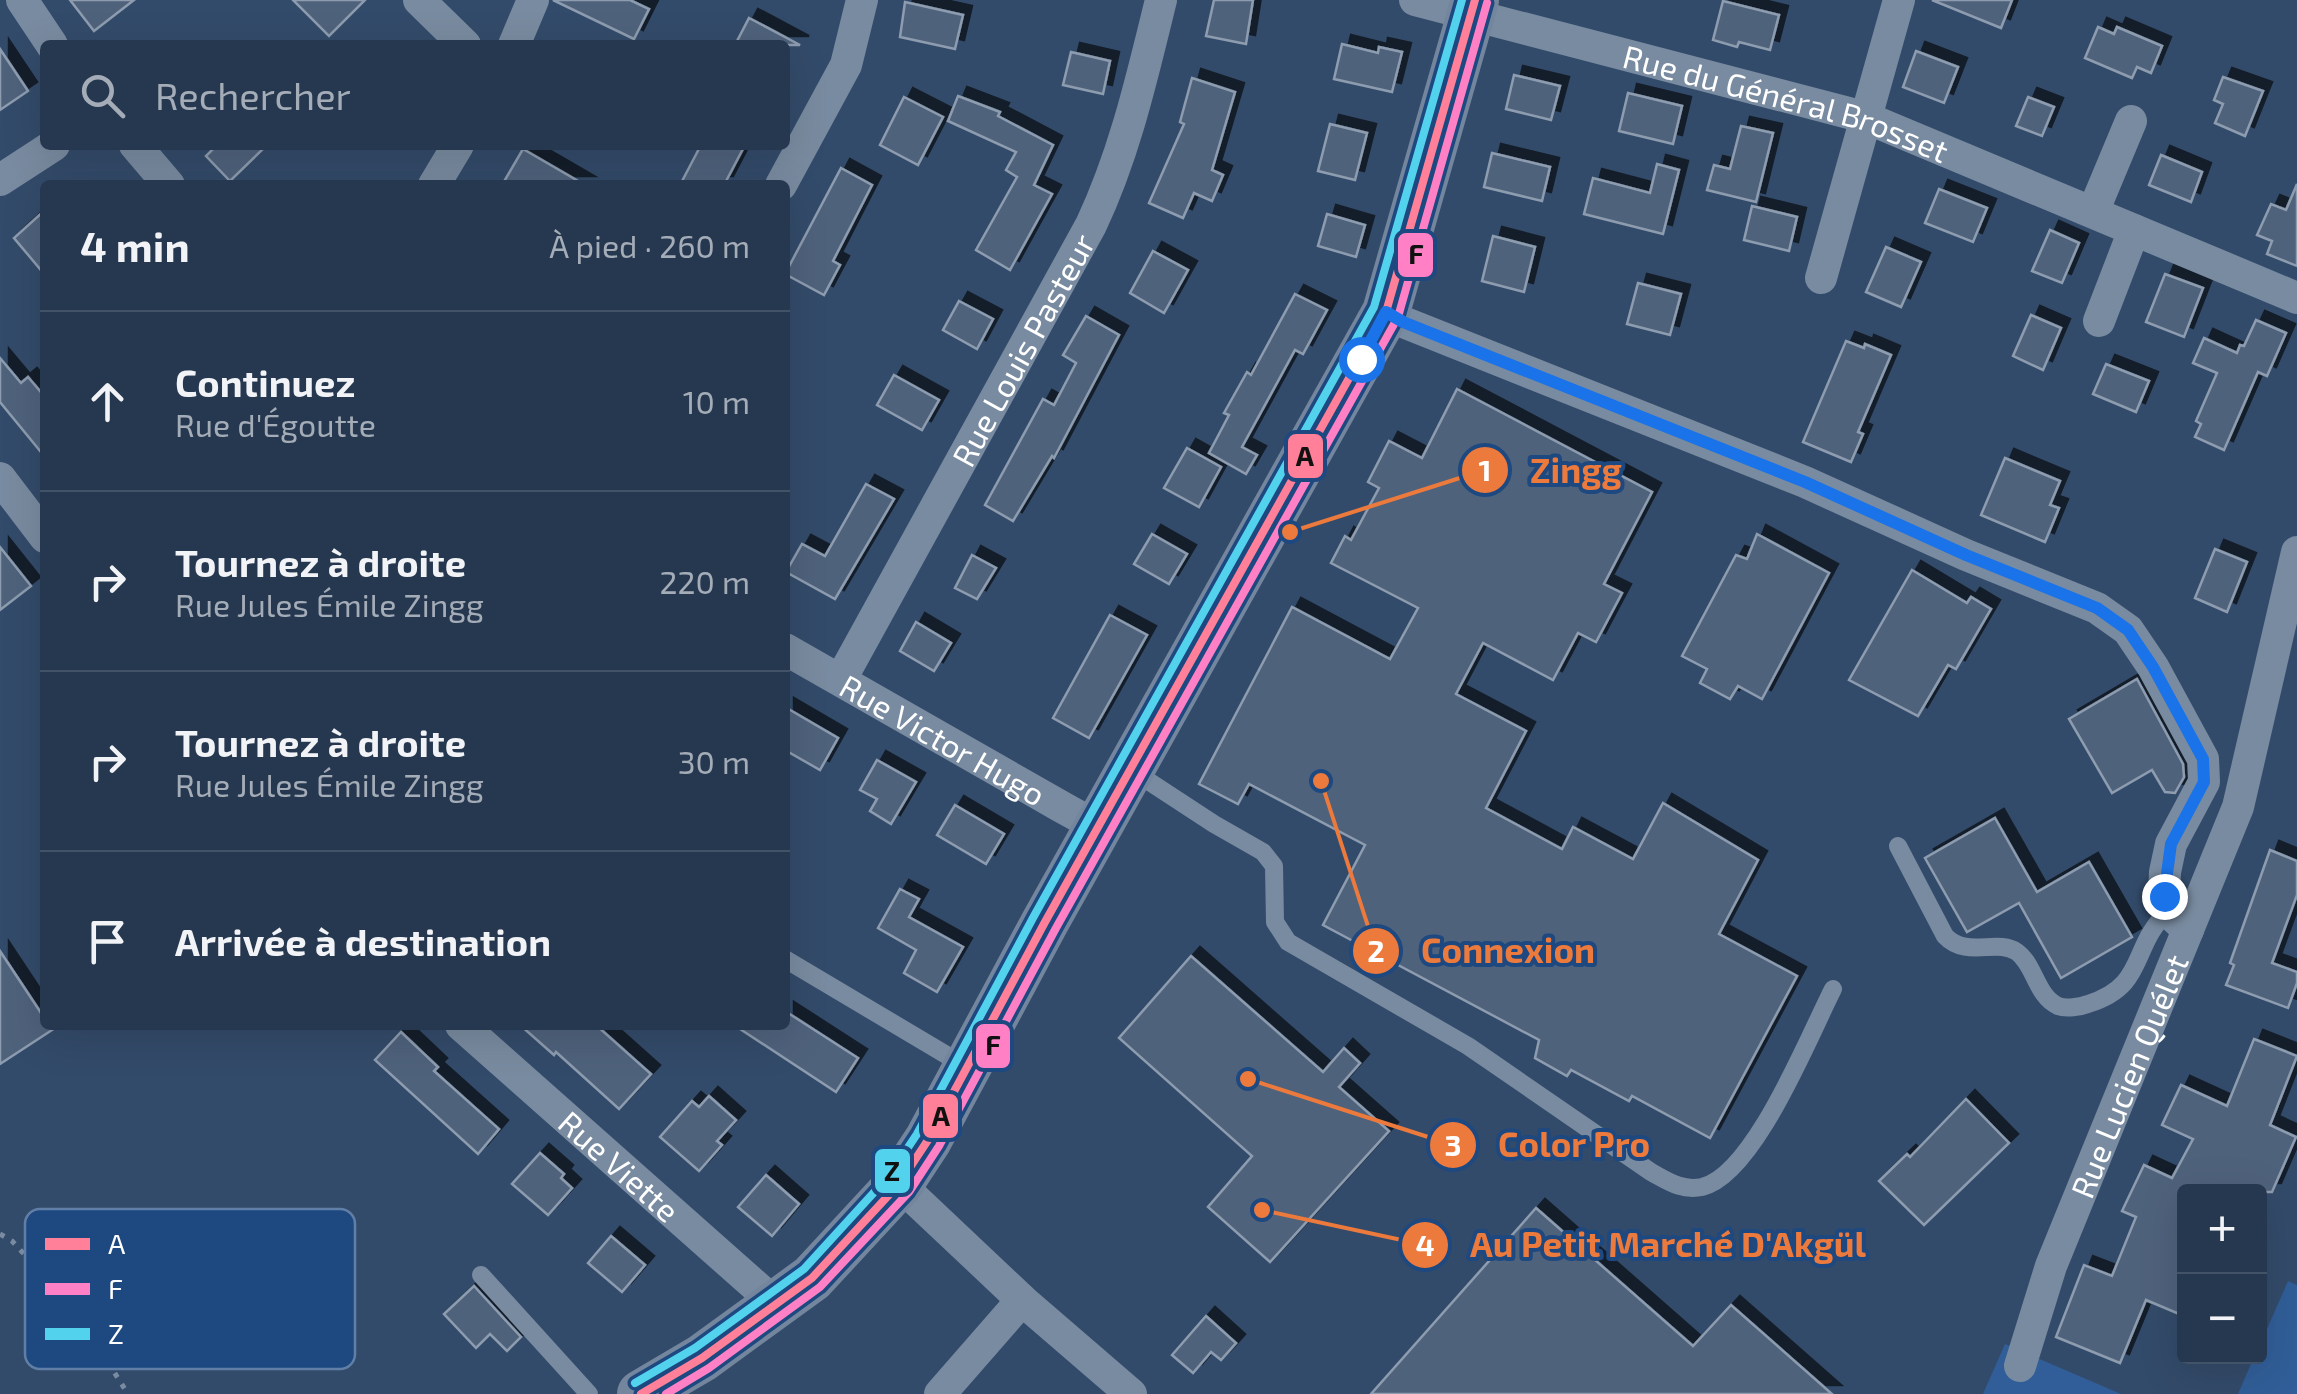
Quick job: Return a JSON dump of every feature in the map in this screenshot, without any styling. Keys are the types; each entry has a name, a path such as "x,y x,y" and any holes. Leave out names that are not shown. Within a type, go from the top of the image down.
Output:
{"main road":[{"path":"641,1394 702,1358 812,1278 899,1184 928,1140 1386,312 1473,8"}],"street":[{"path":"22,0 49,40"},
{"path":"419,0 460,40"},
{"path":"516,40 532,0"},
{"path":"784,180 846,65 862,0"},
{"name":"Rue Louis Pasteur","path":"837,678 846,670 1091,225 1112,179 1130,124 1161,0"},
{"name":"Rue du Général Brosset","path":"1414,0 1473,8 1864,117 2297,298"},
{"path":"1821,278 1899,0"},
{"path":"2093,212 2131,121"},
{"path":"0,180 46,150"},
{"path":"139,150 165,180"},
{"path":"437,180 455,150"},
{"path":"2099,321 2134,230"},
{"path":"1386,312 1805,482 1966,555 2097,608 2128,630 2153,667 2203,759 2204,782 2171,844 2164,896 2179,920"},
{"path":"0,478 40,530"},
{"name":"Rue Lucien Quélet","path":"2020,1366 2051,1266 2179,920 2238,807 2297,552"},
{"name":"Rue Victor Hugo","path":"790,653 1069,811 1102,822"},
{"name":"Rue Viette","path":"467,1030 777,1305"},
{"path":"899,1184 1022,1300 1131,1394"},
{"path":"940,1394 1022,1300"}],"lane":[{"path":"1132,770 1263,852 1274,866 1275,922 1288,942 1468,1046 1651,1172 1681,1188 1705,1186 1731,1170 1756,1141 1834,989"},
{"path":"1898,846 1944,936 1953,944 1979,950 2008,947 2020,954 2046,998 2061,1008 2085,1006 2126,985 2151,931 2179,920"},
{"path":"790,962 967,1068"},
{"path":"481,1275 589,1394"}],"path":[{"path":"0,1234 25,1255"},
{"path":"112,1369 128,1394"}],"shaded area":[{"path":"2288,1281 2297,1285 2297,1394 2238,1394 2251,1364 2267,1364 2267,1329"},
{"path":"2005,1344 2121,1394 1983,1394"}],"building":[{"path":"70,0 134,0 94,31"},
{"path":"293,0 365,0 329,36"},
{"path":"553,0 630,0 649,9 634,39"},
{"path":"1214,0 1253,0 1246,44 1206,36"},
{"path":"1932,0 2012,0 2001,28"},
{"path":"1723,1 1779,15 1770,50 1713,40"},
{"path":"905,2 963,15 955,49 900,37"},
{"path":"749,18 800,45 790,45 790,40 738,40"},
{"path":"2098,27 2114,34 2117,27 2162,46 2151,73 2137,67 2132,78 2085,58"},
{"path":"1342,44 1378,53 1379,47 1402,52 1392,92 1334,79"},
{"path":"0,49 28,91 0,110"},
{"path":"1916,51 1958,67 1944,103 1903,87"},
{"path":"1071,52 1110,61 1103,94 1063,85"},
{"path":"1514,75 1560,86 1551,120 1506,109"},
{"path":"2223,77 2263,91 2245,136 2215,123 2223,104 2214,100"},
{"path":"1192,78 1235,92 1212,170 1223,175 1212,201 1194,193 1183,218 1149,203 1184,124 1180,122"},
{"path":"1628,93 1682,106 1673,144 1619,131"},
{"path":"958,96 1000,112 998,116 1053,145 1034,185 1052,194 1010,270 976,250 1017,177 1006,170 1016,152 948,121"},
{"path":"904,97 943,117 918,165 880,145"},
{"path":"2028,97 2054,107 2042,136 2016,126"},
{"path":"1330,124 1367,133 1355,180 1318,171"},
{"path":"1741,126 1773,133 1756,202 1707,190 1714,165 1730,169"},
{"path":"212,150 262,150 231,180 206,156"},
{"path":"525,150 576,180 505,180"},
{"path":"698,150 742,150 727,180 683,180"},
{"path":"1492,153 1550,167 1542,201 1484,187"},
{"path":"2161,155 2202,172 2191,202 2149,185"},
{"path":"1657,164 1679,170 1663,234 1584,214 1593,178 1650,193"},
{"path":"841,168 872,185 833,261 840,265 824,295 790,277 790,265"},
{"path":"2297,184 2297,266 2267,254 2272,241 2257,235 2271,204 2286,210"},
{"path":"1939,189 1987,208 1973,242 1925,223"},
{"path":"1752,206 1797,217 1789,251 1744,240"},
{"path":"1327,214 1365,225 1356,257 1318,246"},
{"path":"40,215 40,269 14,238"},
{"path":"2050,230 2079,243 2062,283 2032,271"},
{"path":"1493,236 1535,247 1524,292 1482,281"},
{"path":"1886,247 1921,262 1901,307 1866,292"},
{"path":"1153,251 1188,270 1164,313 1130,293"},
{"path":"2165,274 2203,288 2184,337 2146,322"},
{"path":"1638,283 1681,294 1670,335 1627,324"},
{"path":"1295,294 1327,310 1303,354 1295,350 1242,447 1257,455 1246,474 1209,453 1229,415 1224,413 1247,372 1251,375"},
{"path":"959,301 993,319 977,349 943,330"},
{"path":"2031,315 2061,328 2043,370 2013,356"},
{"path":"1086,316 1119,335 1054,458 1013,521 985,505 1043,399 1054,405 1076,363 1063,355"},
{"path":"2256,320 2286,333 2267,376 2258,372 2224,450 2195,437 2201,424 2196,421 2217,373 2193,363 2204,338 2237,353"},
{"path":"1846,341 1891,355 1858,432 1863,434 1851,462 1803,442"},
{"path":"0,358 21,383 28,377 40,391 40,451 0,402"},
{"path":"2106,364 2149,381 2136,412 2093,394"},
{"path":"894,375 939,400 922,430 877,405"},
{"path":"1457,389 1652,492 1604,584 1622,593 1596,642 1578,633 1553,680 1483,643 1456,694 1526,731 1486,808 1562,849 1573,827 1633,859 1663,803 1758,860 1719,934 1797,976 1710,1138 1632,1096 1629,1101 1571,1070 1567,1076 1535,1058 1539,1040 1323,925 1365,845 1249,784 1238,804 1199,784 1292,607 1390,659 1418,608 1331,563 1345,536 1351,540 1379,488 1368,482 1389,441 1422,458"},
{"path":"1187,448 1221,467 1199,507 1164,488"},
{"path":"2005,458 2060,481 2050,505 2059,508 2045,542 1981,515"},
{"path":"866,484 894,499 835,599 790,574 790,565 802,544 825,556"},
{"path":"1152,534 1187,554 1169,584 1134,564"},
{"path":"1757,534 1829,573 1762,699 1738,686 1730,699 1700,683 1707,669 1682,656 1736,555 1747,559"},
{"path":"0,547 31,586 0,610"},
{"path":"2215,549 2247,562 2227,612 2195,598"},
{"path":"972,555 996,568 977,599 955,588"},
{"path":"1912,570 1967,603 1971,597 1991,609 1956,669 1948,665 1918,716 1849,680"},
{"path":"1110,615 1147,635 1089,738 1053,718"},
{"path":"916,622 951,643 934,671 900,651"},
{"path":"2137,679 2183,764 2184,777 2175,793 2165,792 2152,770 2112,793 2069,719"},
{"path":"790,710 838,738 820,770 790,753"},
{"path":"877,760 916,782 891,824 870,811 877,799 860,790"},
{"path":"955,805 1004,834 986,864 937,835"},
{"path":"1995,818 2037,892 2089,862 2132,937 2061,978 2019,903 1967,932 1925,858"},
{"path":"2270,850 2297,861 2297,895 2272,963 2297,972 2288,1008 2226,985 2234,965 2230,963"},
{"path":"900,889 919,899 909,917 963,947 937,992 904,973 916,950 878,928"},
{"path":"0,951 40,1011 40,1030 52,1030 0,1064"},
{"path":"1191,956 1323,1072 1344,1048 1360,1063 1339,1087 1389,1131 1270,1262 1208,1207 1252,1156 1119,1038"},
{"path":"790,1014 858,1058 836,1092 742,1030 790,1030"},
{"path":"526,1030 602,1030 651,1074 619,1109 556,1052 554,1055"},
{"path":"401,1032 438,1067 434,1071 499,1129 478,1154 375,1060"},
{"path":"2254,1039 2297,1056 2270,1125 2296,1137 2272,1192 2267,1192 2267,1184 2177,1184 2177,1313 2146,1300 2120,1363 2056,1337 2084,1265 2112,1276 2136,1217 2122,1211 2144,1165 2172,1178 2193,1139 2162,1125 2181,1085 2227,1106"},
{"path":"709,1096 736,1120 717,1141 722,1145 699,1171 660,1137 692,1101 699,1107"},
{"path":"1966,1099 2009,1143 1924,1225 1879,1181 1907,1154 1910,1157"},
{"path":"540,1153 564,1174 561,1178 572,1188 548,1215 512,1184"},
{"path":"766,1175 799,1204 772,1236 738,1207"},
{"path":"1536,1208 1693,1346 1731,1305 1832,1394 1371,1394"},
{"path":"611,1236 645,1265 622,1292 588,1263"},
{"path":"474,1286 521,1337 507,1351 490,1334 476,1348 444,1314"},
{"path":"1206,1316 1236,1343 1221,1360 1211,1352 1193,1373 1172,1355"}],"transit line":[{"name":"Z","path":"635,1383 695,1348 804,1269 889,1176 917,1134 1034,916 1374,307 1462,0"},
{"name":"A","path":"641,1394 702,1358 812,1278 899,1184 928,1140 1045,922 1386,312 1475,0"},
{"name":"F","path":"666,1394 709,1368 820,1287 909,1192 939,1146 1056,928 1398,317 1487,3"}],"place":[{"name":"Zingg","path":"1290,532"},
{"name":"Connexion","path":"1321,781"},
{"name":"Color Pro","path":"1248,1079"},
{"name":"Au Petit Marché D'Akgül","path":"1262,1210"}],"route":[{"path":"1361,359 1386,312 1805,482 1966,555 2097,608 2128,630 2153,667 2203,759 2204,782 2171,844 2164,896"}]}
